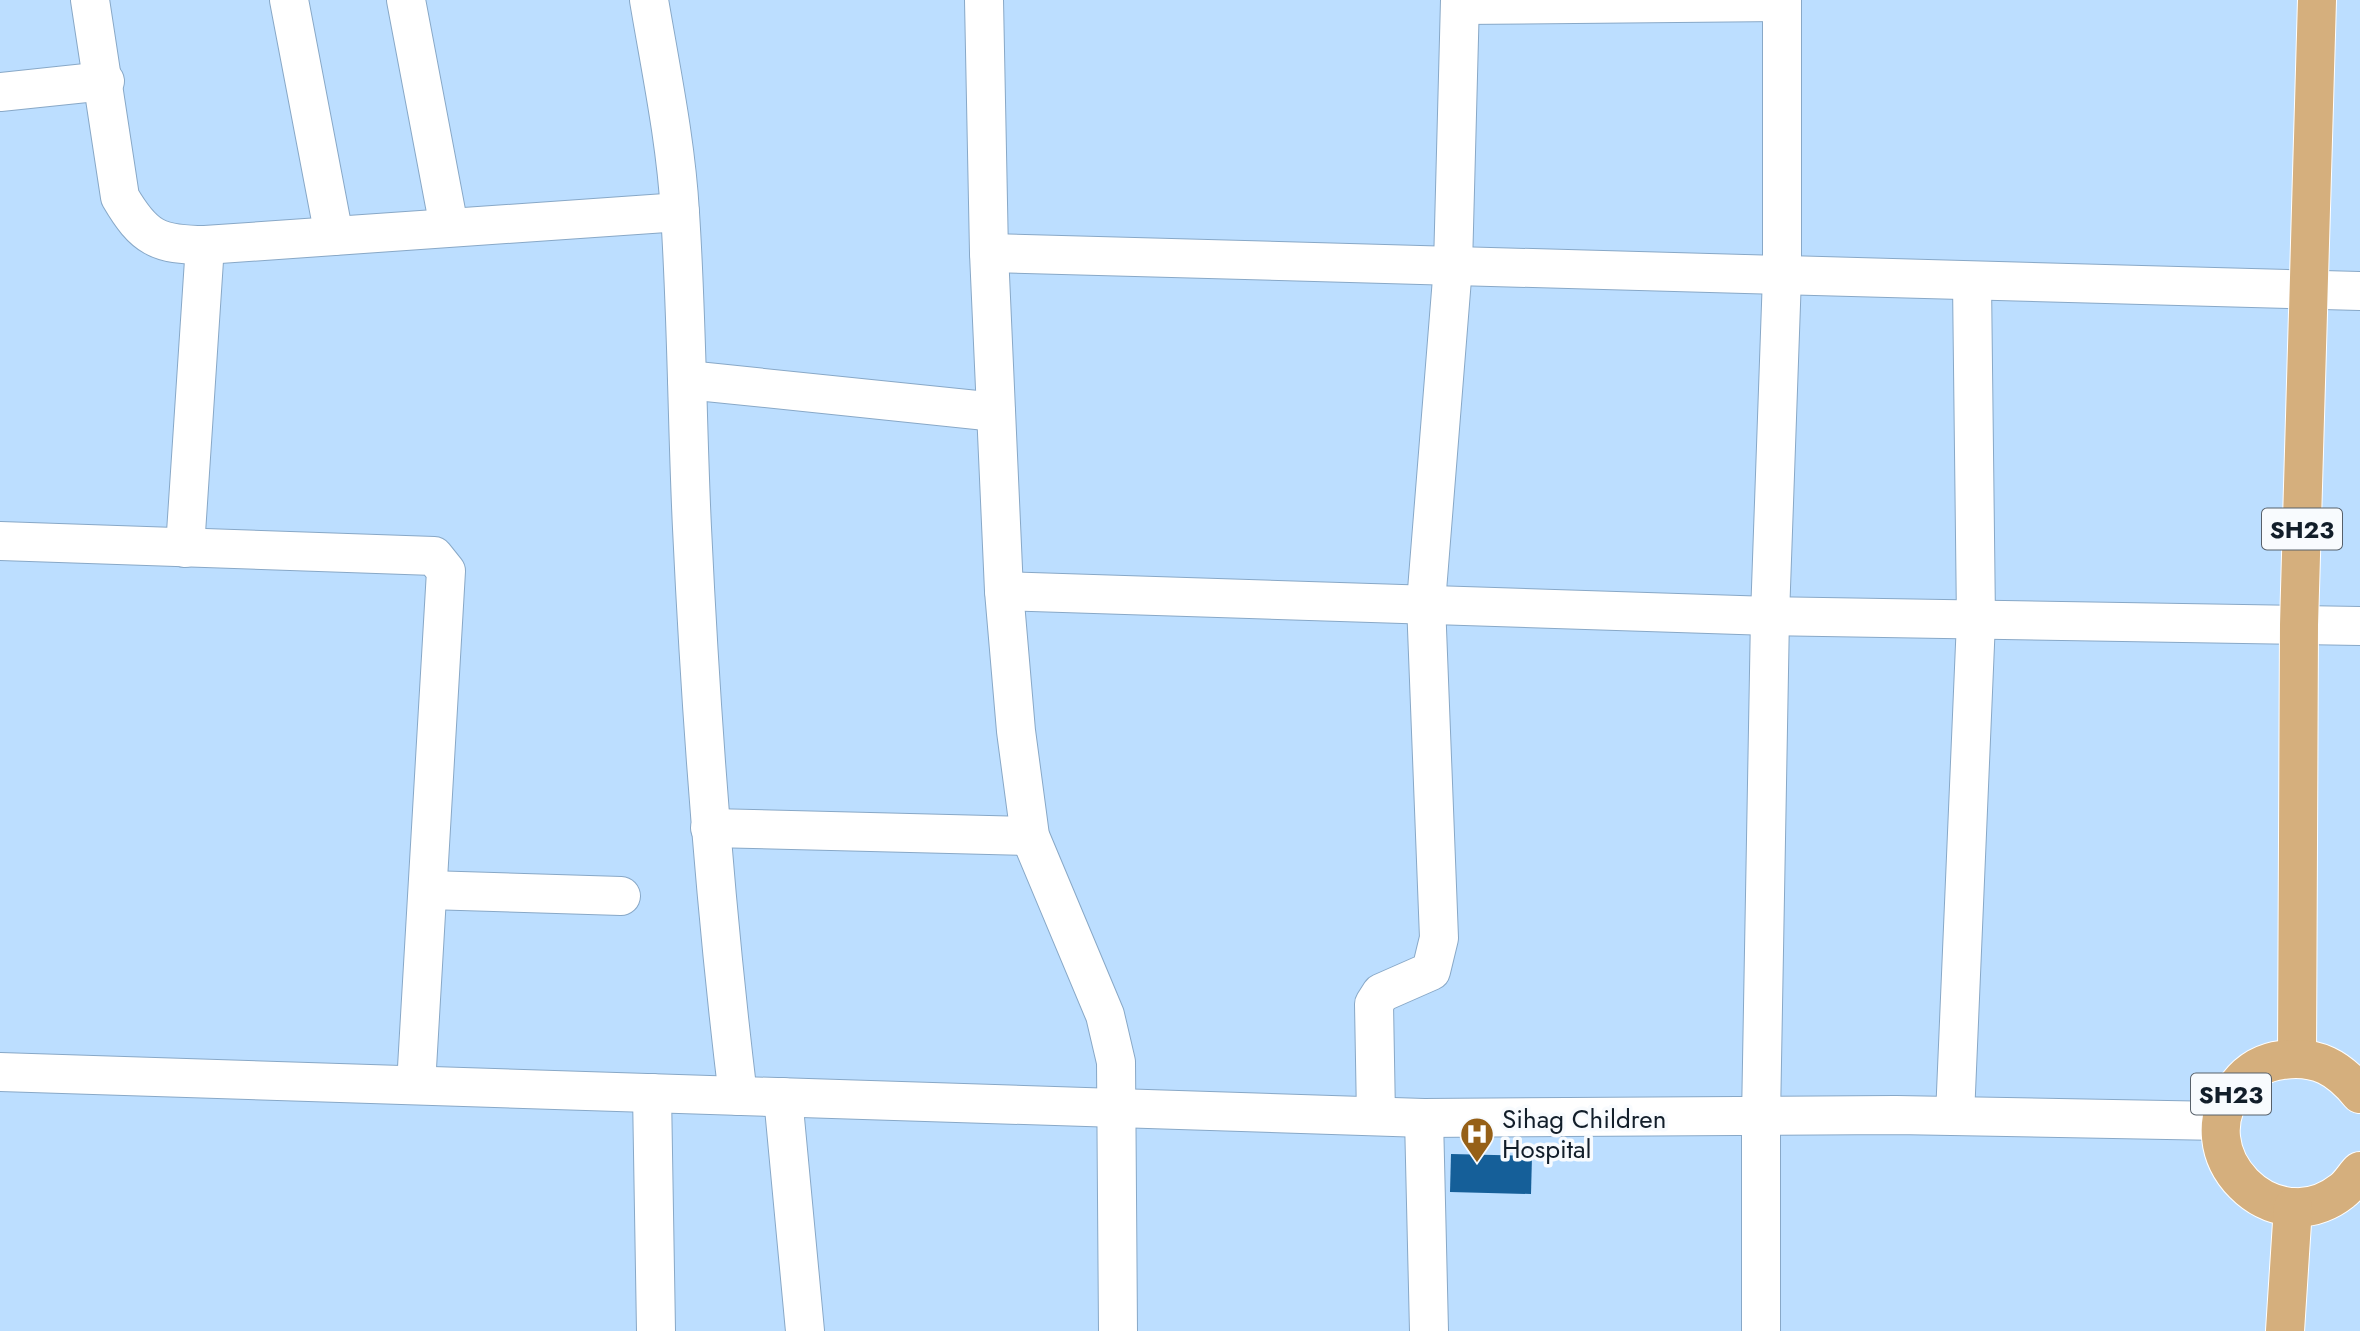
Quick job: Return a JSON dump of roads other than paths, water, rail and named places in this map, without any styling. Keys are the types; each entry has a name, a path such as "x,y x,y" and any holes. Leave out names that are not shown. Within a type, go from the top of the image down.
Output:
{"main road":[{"name":"SH23","path":"2297,1058 2299,625 2317,0"},
{"name":"SH23","path":"2360,1094 2344,1075 2322,1062 2297,1058 2270,1061 2247,1075 2230,1096 2221,1121 2223,1153 2238,1180 2263,1200 2293,1207 2320,1203 2343,1191 2360,1171"},
{"path":"2285,1331 2293,1207"}],"street":[{"path":"90,0 105,80 120,197 133,220 153,239 176,245 205,245 680,212"},
{"path":"289,0 334,236"},
{"path":"406,0 449,227"},
{"path":"649,0 672,131 680,212 692,527 710,828 718,929 738,1096"},
{"path":"984,0 989,253 1004,591 1016,732 1030,836 1108,1027 1116,1062 1118,1331"},
{"path":"1376,1116 1374,1004 1381,993 1431,971 1437,955 1426,603 1453,266 1460,3 1782,1 1782,276 1770,616 1761,1118 1762,1331"},
{"path":"0,92 105,80"},
{"path":"185,548 205,245"},
{"path":"989,253 2360,291"},
{"path":"1955,1116 1976,621 1972,282"},
{"path":"687,380 996,412"},
{"path":"0,541 434,556 446,571 416,1085"},
{"path":"1004,591 1770,616 2360,626"},
{"path":"710,828 1030,836"},
{"path":"428,890 621,896"},
{"path":"0,1072 1424,1118 1955,1116 2221,1121"},
{"path":"652,1093 656,1331"},
{"path":"783,1097 805,1331"},
{"path":"1424,1118 1429,1331"}],"place":[{"name":"Sihag Children Hospital","path":"1477,1164"}]}
